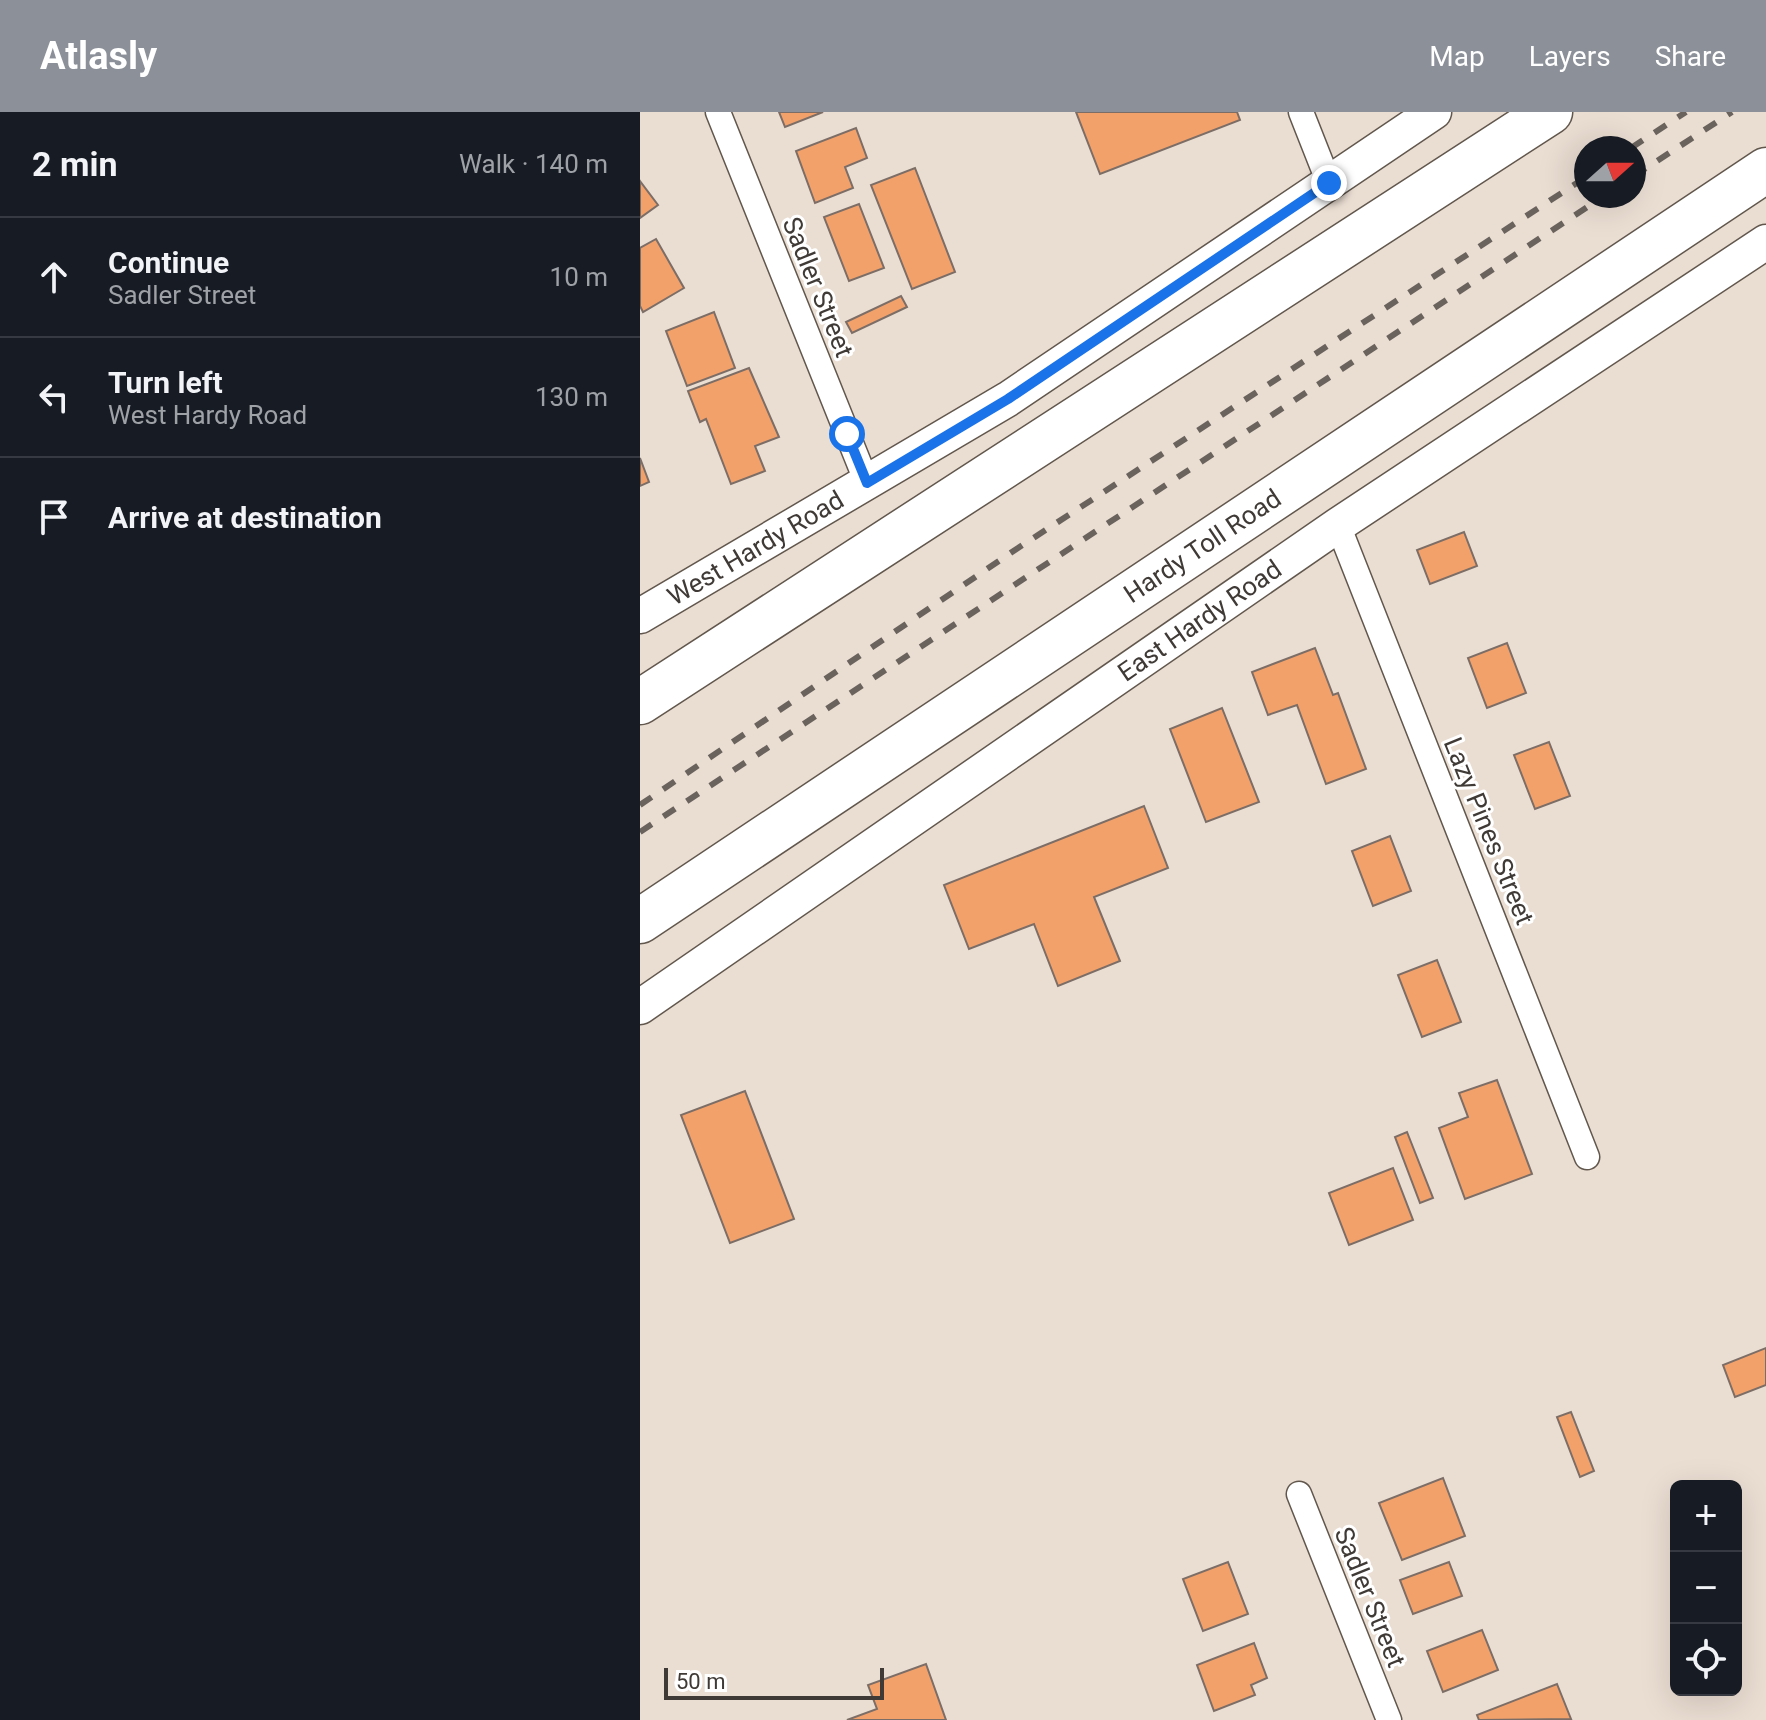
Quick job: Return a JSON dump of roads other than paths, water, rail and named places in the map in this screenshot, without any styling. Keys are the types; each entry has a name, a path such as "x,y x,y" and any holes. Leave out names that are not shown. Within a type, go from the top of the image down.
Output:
{"highway":[{"path":"640,702 1550,112"},
{"name":"Hardy Toll Road","path":"640,921 1766,170"},
{"path":"640,685 874,548"}],"main road":[{"name":"West Hardy Road","path":"640,616 1008,399 1434,112"},
{"name":"East Hardy Road","path":"640,1007 1338,525 1766,242"}],"street":[{"name":"Sadler Street","path":"718,112 867,483"},
{"path":"1301,112 1329,183"},
{"name":"Lazy Pines Street","path":"1338,525 1587,1157"},
{"name":"Sadler Street","path":"1299,1494 1389,1720"}],"railway":[{"path":"1646,138 1686,112"},
{"path":"1646,168 1732,112"},
{"path":"640,805 1015,550 1574,185"},
{"path":"640,832 1586,208"}]}
